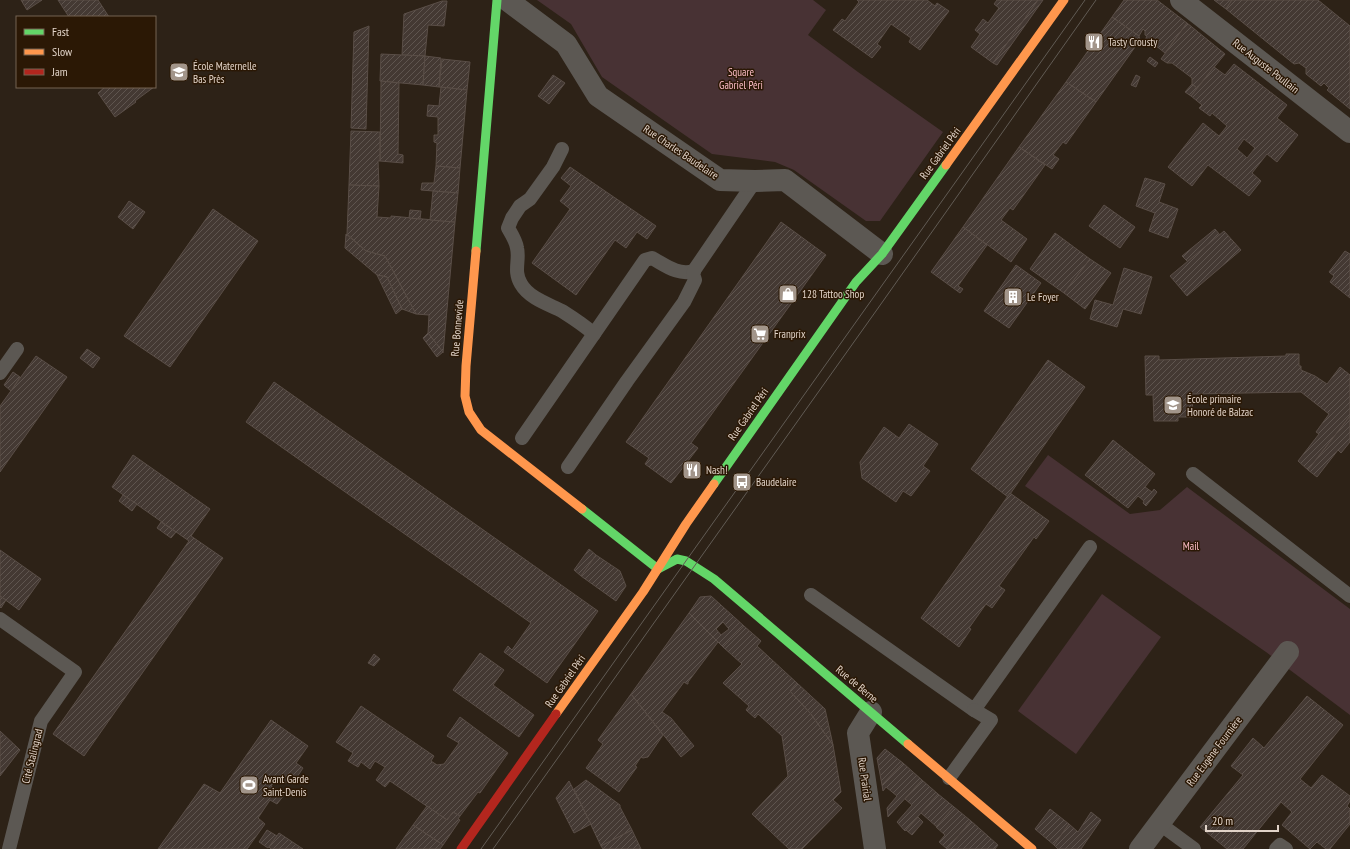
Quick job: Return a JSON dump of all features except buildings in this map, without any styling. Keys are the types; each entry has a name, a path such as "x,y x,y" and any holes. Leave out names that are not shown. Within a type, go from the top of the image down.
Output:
{"street":[{"name":"Rue Bonnevide","path":"497,0 464,396 469,412 481,430 658,568"},
{"name":"Rue Charles Baudelaire","path":"507,0 566,44 598,96 720,180 784,180 882,254"},
{"name":"Rue Gabriel Péri","path":"461,849 658,568 686,524 797,365 856,282 882,254 1064,0"},
{"name":"Rue Auguste Poullain","path":"1181,0 1350,132"},
{"name":"Rue de Berne","path":"658,568 677,560 686,561 714,579 1032,849"},
{"name":"Rue Eugène Fournière","path":"1140,849 1288,652"},
{"name":"Rue Prairial","path":"871,712 858,733 875,849"}],"lane":[{"path":"562,150 530,199 520,206 512,218 508,228 518,249 518,275 521,284 530,294 574,318 594,334"},
{"path":"568,467 684,302 695,280 693,274 699,262 756,181"},
{"path":"522,438 645,260 652,258 678,272 688,273 694,271"},
{"path":"0,373 17,349"},
{"path":"1193,474 1350,596"},
{"path":"974,710 1090,547"},
{"path":"811,595 974,710 991,720 949,778"},
{"name":"Cité Stalingrad","path":"0,619 75,672 41,721 9,849"},
{"path":"1160,824 1194,849"},
{"path":"1276,849 1280,845 1286,849"}],"green space":[{"name":"Square Gabriel Péri","path":"537,0 813,0 826,10 808,35 943,132 880,221 866,221 794,170 775,162 712,154 602,77 571,24"},
{"name":"Mail","path":"1048,455 1130,514 1160,510 1187,487 1350,609 1350,715 1266,652 1025,486"},
{"path":"1102,594 1161,637 1076,754 1018,711"}],"tram line":[{"path":"481,849 1085,0"},
{"path":"493,849 1096,0"}],"traffic: fast":[{"path":"476,251 497,0"},
{"path":"714,484 856,282 882,254 946,165"},
{"path":"582,509 658,569 677,559 686,561 714,579 908,744"}],"traffic: slow":[{"path":"946,165 1064,0"},
{"path":"476,251 466,366 465,396 469,412 481,430 582,509"},
{"path":"556,714 643,592 686,524 714,484"},
{"path":"908,744 1032,849"}],"traffic: jam":[{"path":"461,849 556,714"}],"place":[{"name":"Tasty Crousty","path":"1094,42"},
{"name":"École Maternelle Bas Près","path":"179,72"},
{"name":"128 Tattoo Shop","path":"788,294"},
{"name":"Le Foyer","path":"1013,297"},
{"name":"Franprix","path":"760,334"},
{"name":"École primaire Honoré de Balzac","path":"1173,405"},
{"name":"Nash!","path":"692,470"},
{"name":"Baudelaire","path":"742,482"},
{"name":"Avant Garde Saint-Denis","path":"249,785"}]}
